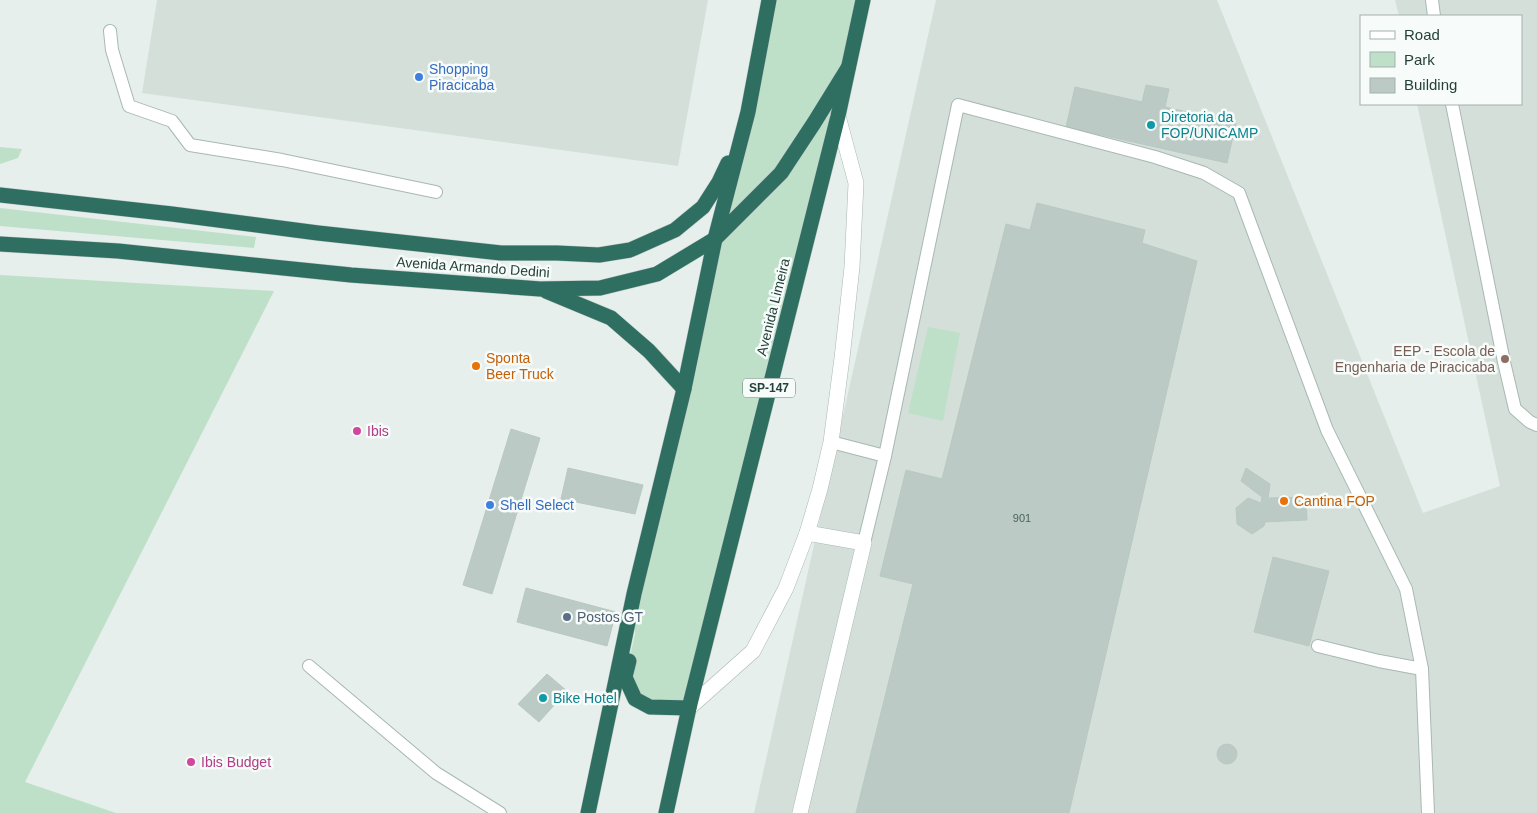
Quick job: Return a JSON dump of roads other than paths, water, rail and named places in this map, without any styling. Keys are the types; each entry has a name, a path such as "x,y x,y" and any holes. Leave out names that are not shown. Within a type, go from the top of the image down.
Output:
{"highway":[{"path":"588,813 634,594 684,389 715,239 748,112 769,0"},
{"name":"Avenida Limeira","path":"688,708 838,116 863,0"},
{"name":"Avenida Armando Dedini","path":"0,244 118,250 351,275 540,289 600,288 657,274 715,239 782,173 848,68"},
{"name":"Avenida Armando Dedini","path":"0,195 501,253 599,255 630,250 675,230 703,207 719,182 748,112"},
{"path":"540,289 611,318 649,350 684,389"},
{"path":"634,594 635,634 625,678 635,699 650,707 688,708"},
{"name":"SP-147","path":"666,813 688,708"}],"street":[{"path":"688,708 752,651 786,588 808,533 820,489 831,442 852,267 856,184 838,116"},
{"path":"800,813 864,543 808,533"}],"lane":[{"path":"1432,0 1434,15"},
{"path":"110,31 112,50 129,106 172,121 190,145 282,160 436,192"},
{"path":"864,543 885,456 958,105 1155,157 1204,173 1239,193 1327,430 1406,589 1422,670 1428,813"},
{"path":"1452,105 1515,408 1530,422 1537,425"},
{"path":"831,442 885,456"},
{"path":"1318,646 1379,662 1422,670"},
{"path":"309,666 436,772 500,813"}],"place":[{"name":"Shopping Piracicaba","path":"419,77"},
{"name":"Diretoria da FOP/UNICAMP","path":"1151,125"},
{"name":"EEP - Escola de Engenharia de Piracicaba","path":"1505,359"},
{"name":"Sponta Beer Truck","path":"476,366"},
{"name":"Ibis","path":"357,431"},
{"name":"Cantina FOP","path":"1284,501"},
{"name":"Shell Select","path":"490,505"},
{"name":"Postos GT","path":"567,617"},
{"name":"Bike Hotel","path":"543,698"},
{"name":"Ibis Budget","path":"191,762"}]}
